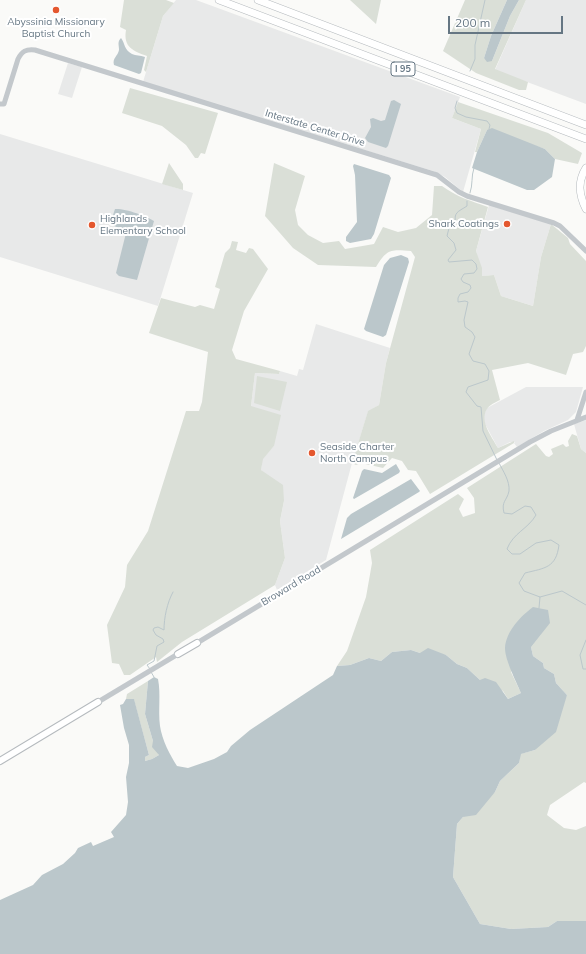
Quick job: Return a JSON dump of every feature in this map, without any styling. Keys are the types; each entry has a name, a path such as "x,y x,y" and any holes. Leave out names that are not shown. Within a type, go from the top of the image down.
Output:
{"highway":[{"name":"I 95","path":"219,0 586,139"},
{"name":"I 95","path":"258,0 586,125"},
{"path":"586,168 579,186 581,199 586,209"}],"main road":[{"name":"Broward Road","path":"178,654 197,643"},
{"name":"Broward Road","path":"0,761 98,702"}],"street":[{"name":"Interstate Center Drive","path":"2,104 18,59 25,50 35,50 437,175 459,192 467,196 558,224 586,251"},
{"path":"577,420 586,392"},
{"name":"Broward Road","path":"197,643 539,436 586,417"},
{"name":"Broward Road","path":"98,702 178,654"}],"shaded area":[{"path":"124,0 166,0 174,3 163,16 146,72 144,70 147,56 130,48 126,41 126,30 120,27"},
{"path":"176,0 196,0 460,97 452,118 481,129 463,192 445,177 433,171 143,82 163,16"},
{"path":"350,0 381,0 376,24"},
{"path":"465,0 507,0 491,36 484,58 492,61 510,16 519,0 526,0 495,69 528,82 526,90 519,90 476,73 443,51"},
{"path":"507,0 519,0 510,16 492,61 487,62 484,58 491,36"},
{"path":"526,0 586,0 586,104 495,70"},
{"path":"121,38 129,52 134,55 145,57 141,73 139,74 114,65"},
{"path":"68,63 82,67 72,98 58,94"},
{"path":"130,88 218,113 205,154 201,153 198,158 195,158 186,145 162,126 122,113"},
{"path":"394,100 401,104 388,146 386,148 368,142 365,138 371,127 370,119 373,118 381,121 385,120 391,101"},
{"path":"458,102 548,133 582,153 578,164 555,159 545,149 487,130 477,152 475,152 481,129 452,118"},
{"path":"492,128 545,149 555,159 552,177 534,190 527,190 472,168 477,152 487,130"},
{"name":"Highlands Elementary School","path":"0,134 193,193 158,306 0,257"},
{"path":"169,163 183,184 183,190 162,184"},
{"path":"274,163 305,176 295,210 298,225 308,235 323,243 339,241 345,249 374,244 383,227 398,232 416,228 432,215 434,186 442,186 459,196 488,207 476,251 482,268 482,276 494,275 501,296 533,306 541,257 551,224 568,238 570,244 586,261 586,346 583,352 573,354 566,375 528,363 492,370 500,400 487,409 484,419 485,424 498,448 514,441 514,443 430,494 416,471 408,470 402,461 392,458 383,468 361,463 356,465 352,463 368,411 379,405 386,363 415,257 411,251 394,250 386,254 376,267 318,265 293,248 265,216"},
{"path":"354,164 389,175 391,178 374,234 371,239 350,243 346,241 346,237 357,222"},
{"path":"489,205 551,224 541,257 533,306 501,296 494,275 482,276 476,251"},
{"path":"115,209 135,213 154,221 137,280 119,276 116,273 126,233 110,224"},
{"path":"232,241 238,242 236,250 246,253 249,248 253,249 268,269 244,311 232,350 236,359 280,371 279,374 255,373 251,406 281,415 274,446 263,459 261,470 283,485 284,501 280,521 285,558 275,585 182,642 157,662 156,657 130,675 124,675 119,664 112,663 107,625 125,587 127,565 148,531 186,411 199,411 202,402 208,352 149,333 161,298 195,307 200,305 214,309 220,289 215,287 225,253 230,248"},
{"path":"401,255 408,258 409,262 386,335 383,337 364,329 384,265 390,258"},
{"name":"Seaside Charter North Campus","path":"316,324 390,348 379,405 368,412 352,463 326,560 277,590 275,585 285,558 280,521 284,501 261,470 262,459 274,446 251,406 255,373 279,374 280,371 297,376 299,369 303,370"},
{"path":"257,376 287,382 280,411 254,403"},
{"path":"526,387 583,387 576,412 568,420 544,431 517,447 514,443 515,442 510,442 498,448 484,422 484,415 487,408"},
{"path":"586,420 586,453 581,449 574,424"},
{"path":"572,434 577,436 581,449 586,453 586,783 584,782 550,805 547,815 564,828 576,830 586,826 586,921 557,921 548,927 511,929 480,924 453,877 457,824 463,817 495,792 500,781 519,763 520,754 535,750 567,695 556,683 554,674 544,668 543,663 533,656 531,647 550,623 511,672 521,693 508,699 503,691 480,680 467,668 457,664 446,655 420,653 411,650 392,652 381,661 369,658 350,665 337,666 347,651 366,597 372,563 370,550 458,494 464,499 459,509 463,517 475,513 474,498 467,488 536,444 546,456 549,457 553,454 551,449 563,444 566,447 569,446 568,441"},
{"path":"396,464 400,471 399,473 354,499 353,498 364,469 382,473"},
{"path":"411,479 420,491 419,492 341,539 347,518 351,514"},
{"path":"533,607 548,610 550,623 531,647 533,656 543,663 544,668 554,674 556,683 567,695 556,732 535,750 521,754 519,763 500,781 495,792 476,815 463,817 457,824 453,877 480,924 511,929 548,927 557,921 586,921 586,954 0,954 0,900 33,885 42,875 63,864 75,853 78,848 91,842 93,846 114,837 111,832 126,815 128,802 126,777 129,763 129,745 120,705 123,704 126,699 134,699 149,755 145,757 145,761 159,755 152,747 153,741 145,714 148,681 154,677 158,679 160,726 164,742 177,766 188,768 214,759 227,752 231,746 250,730 333,675 337,666 350,665 369,658 381,661 392,652 411,650 420,653 428,648 446,655 457,664 467,668 480,680 485,678 496,682 508,699 521,693 505,653 505,648 508,636 515,624"},
{"path":"148,681 145,714 159,755 145,761 145,757 149,755 134,700 126,699 127,694"}],"waterway":[{"path":"470,71 475,59 475,45 485,0"},
{"path":"457,101 455,108 457,113 466,117 487,121 490,125 489,129"},
{"path":"470,193 474,168"},
{"path":"467,201 467,206 459,211 455,217 456,224 449,228 447,236 454,243 456,250 448,260 449,262 472,260 476,264 477,269 474,273 464,274 461,279 463,282 470,285 471,288 468,292 460,294 458,302 468,302 464,320 465,327 472,332 475,337 469,354 473,361 485,364 489,371 488,380 468,387 466,392 477,406 481,407 483,431 497,460"},
{"path":"499,463 506,476 509,487 509,491 503,506 504,513 512,514 525,506 531,507 536,515 533,520 513,539 507,549 512,554 520,554 536,543 551,540 559,545 552,563 544,568 525,573 519,583 524,591 540,597 539,608"},
{"path":"540,597 562,591 586,605"},
{"path":"150,669 147,665 154,661 157,646 164,642 163,639 156,635 153,630 154,628 158,627 164,630 166,611 173,592"},
{"path":"586,640 580,655 583,669 586,669"},
{"path":"151,672 154,677"}],"place":[{"name":"Abyssinia Missionary Baptist Church","path":"56,10"},
{"name":"Shark Coatings","path":"507,224"},
{"name":"Highlands Elementary School","path":"92,225"},
{"name":"Seaside Charter North Campus","path":"312,453"}]}
